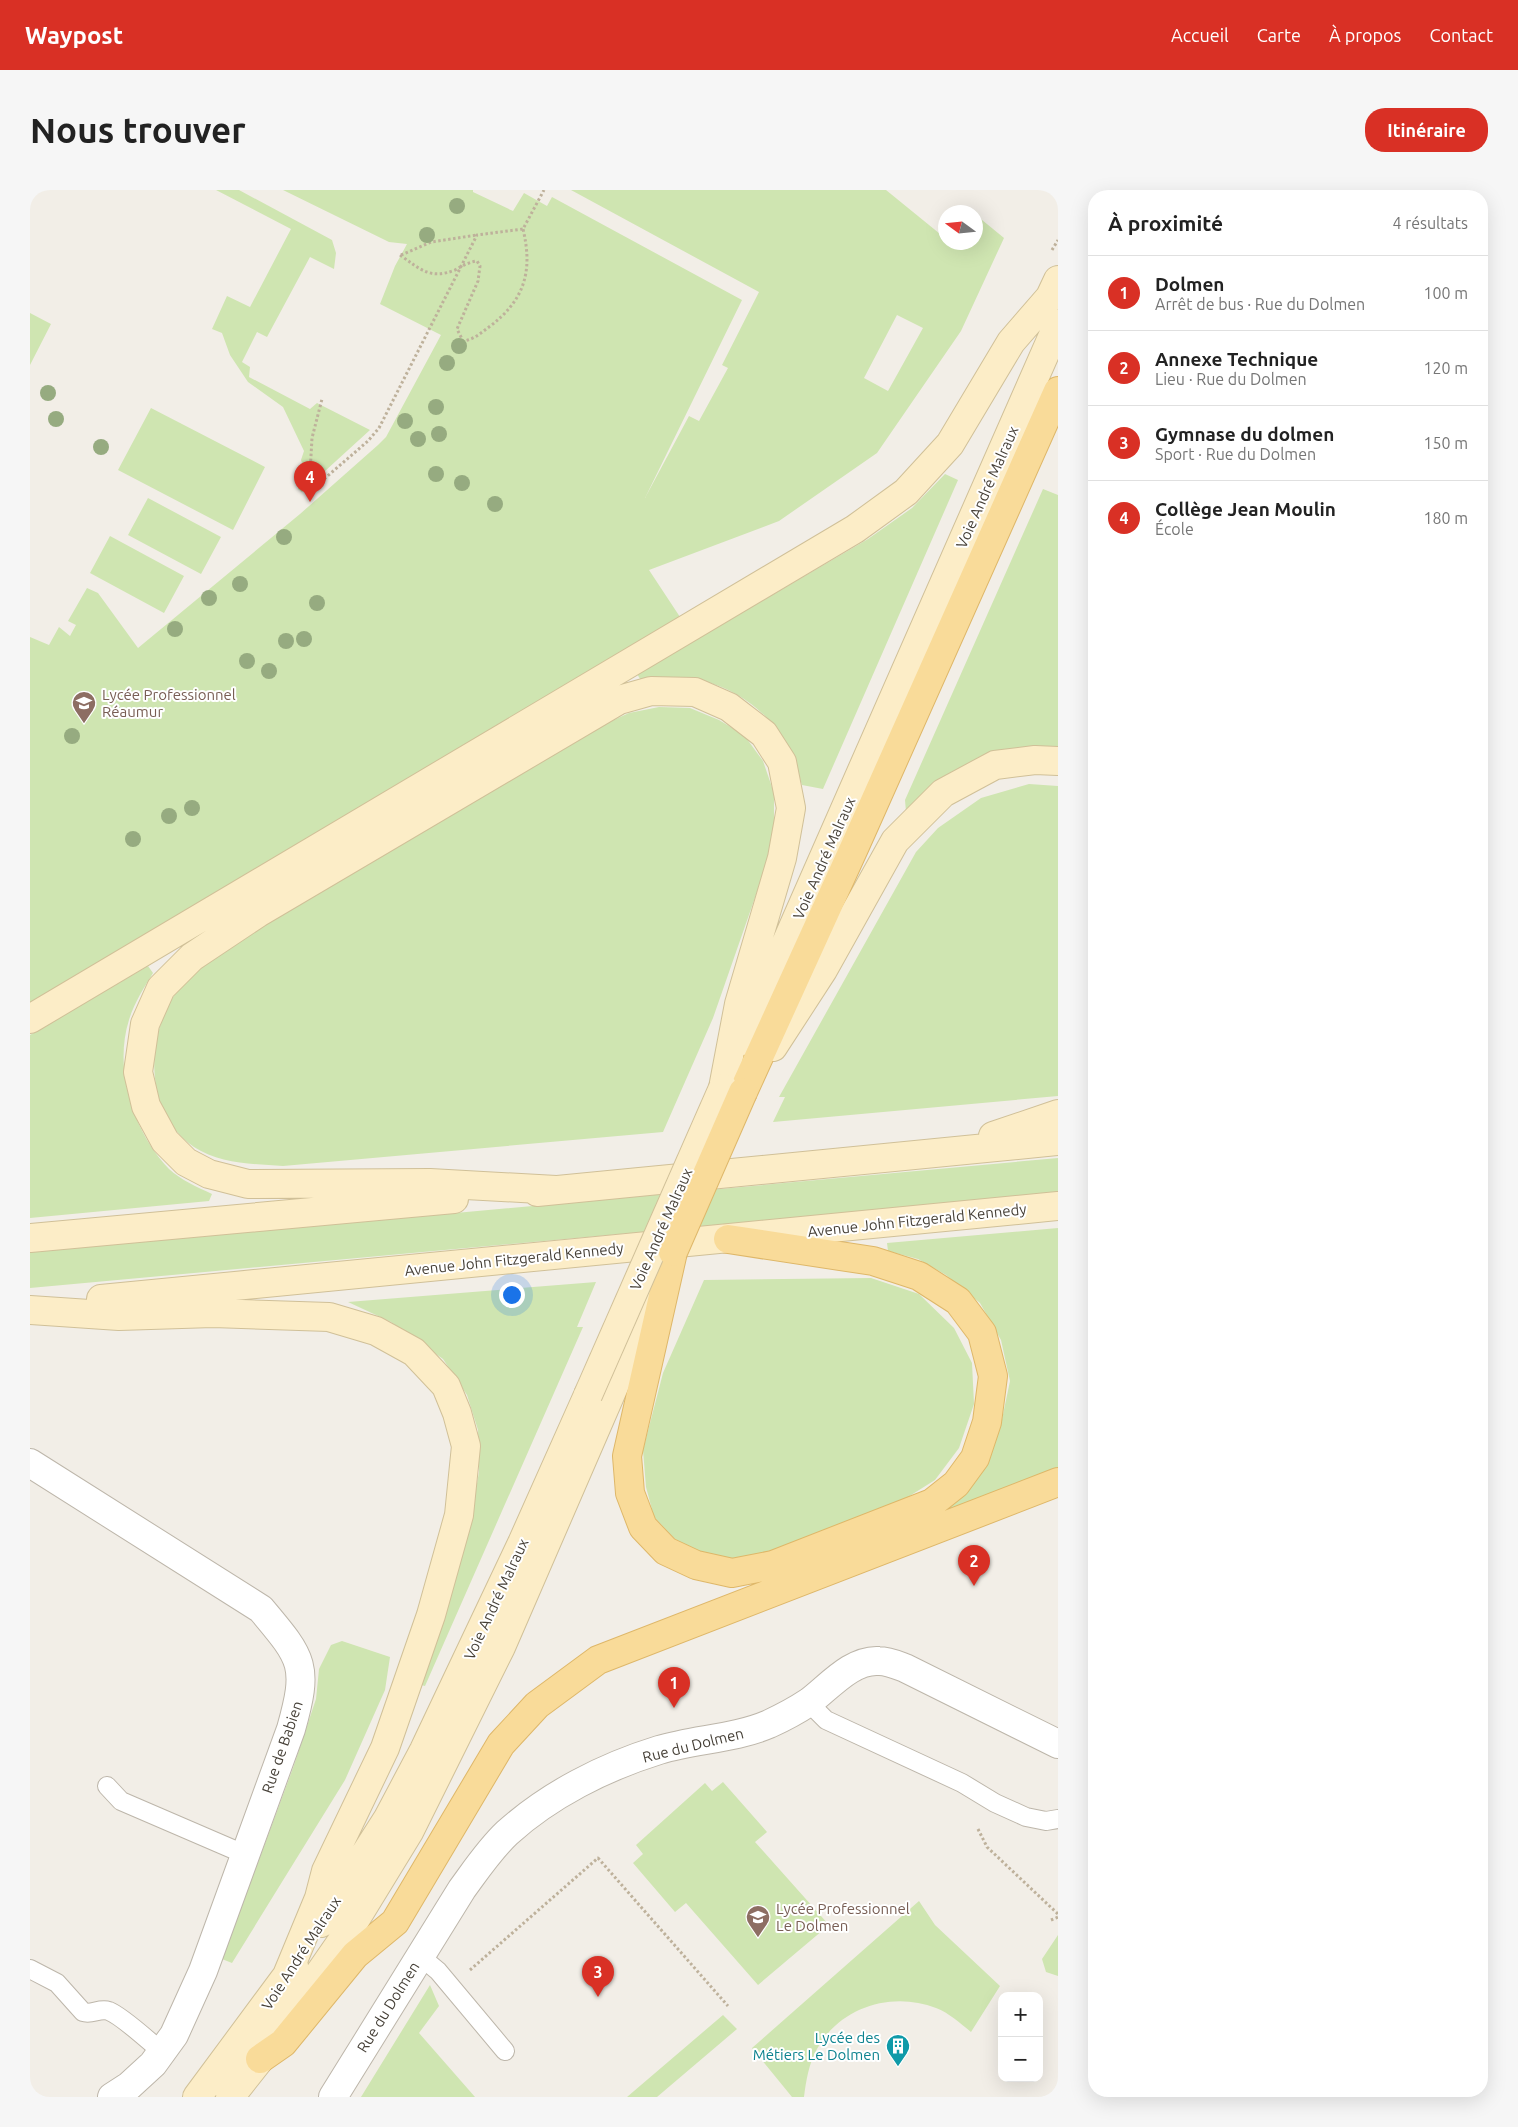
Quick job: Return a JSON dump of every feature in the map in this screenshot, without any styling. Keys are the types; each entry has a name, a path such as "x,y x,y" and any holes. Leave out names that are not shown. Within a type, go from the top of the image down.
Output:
{"main road":[{"path":"30,1019 847,534 892,503 906,492 950,444 1011,342 1050,297 1058,280"},
{"name":"Voie André Malraux","path":"230,2097 260,2060 346,1936 410,1832 501,1647 598,1399 733,1090 1058,324"},
{"name":"Voie André Malraux","path":"197,2097 285,1980 388,1818 424,1750 518,1551 673,1252 733,1090 860,837 1058,391"},
{"path":"556,1190 430,1183 248,1184 210,1174 186,1162 165,1141 146,1106 138,1072 145,1024 161,988 192,957 258,913 619,700 651,690 695,692 729,707 764,734 782,762 791,808 782,858 739,1004 733,1090"},
{"path":"733,1090 823,970 895,841 943,794 995,765 1035,760 1058,761"},
{"path":"948,1151 1058,1114"},
{"path":"30,1238 556,1190 1058,1141"},
{"name":"Avenue John Fitzgerald Kennedy","path":"30,1304 169,1294 1058,1206"},
{"path":"673,1252 627,1456 630,1493 642,1527 666,1551 696,1565 732,1572 773,1565 932,1503 956,1484 975,1458 987,1422 994,1376 982,1333 958,1301 919,1276 872,1261 728,1238"},
{"path":"30,1310 119,1316 213,1313 329,1317 376,1331 414,1352 446,1386 458,1413 466,1446 459,1515 431,1615 385,1748 326,1871 320,1898 285,1980"},
{"path":"260,2060 283,2043 355,1955 395,1922 501,1744 537,1705 598,1660 1058,1482"}],"street":[{"name":"Rue de Babien","path":"30,1463 261,1609 288,1640 300,1663 301,1692 290,1729 203,1971 174,2035 162,2052 129,2086 112,2097"},
{"name":"Rue du Dolmen","path":"333,2097 420,1956 481,1862 507,1834 534,1811 563,1792 624,1763 660,1750 754,1730 771,1723 808,1702 850,1670 866,1662 879,1661 905,1668 1058,1744"}],"lane":[{"path":"808,1702 826,1720 962,1783 1002,1806 1026,1817 1046,1821 1058,1819"},
{"path":"107,1786 121,1801 244,1854"},
{"path":"420,1956 438,1971 505,2051"},
{"path":"30,1969 57,1983 83,2012 88,2014 100,2009 112,2012 162,2052"}],"path":[{"path":"523,229 431,242 400,255 426,274 446,273 477,261 480,266 478,281 457,329 462,341 469,340 499,320 518,297 528,261 523,229 544,190"},
{"path":"322,399 312,438 309,492 368,441 379,428 477,235"},
{"path":"978,1829 987,1847 1058,1915 1052,1920"},
{"path":"455,1990 469,1971 598,1858 728,2006"}],"green space":[{"path":"216,190 239,190 332,240 336,253 334,269 310,257 267,337 257,332 242,362 250,367 249,377 310,409 317,403 370,430 302,492 298,489 304,469 301,460 304,451 283,407 248,382 230,355 222,333 212,329 227,296 250,307 291,229"},
{"path":"283,190 473,190 473,192 513,211 524,193 547,206 552,197 742,300 645,498 689,416 699,421 728,368 722,365 759,292 571,190 886,190 938,232 938,250 983,250 983,221 1004,238 961,331 877,453 779,521 649,570 682,620 30,1008 30,637 49,645 59,627 70,636 76,625 68,621 87,588 98,593 138,648 300,514 386,437 441,335 380,304 395,266 407,244 389,242","holes":["897,315 923,328 888,391 864,378"]},
{"path":"30,313 51,324 30,365"},
{"path":"151,408 265,467 233,530 118,470"},
{"path":"945,474 958,480 823,789 802,785 793,756 784,738 763,714 737,695 722,687 692,679 642,682 637,674 868,539 912,508"},
{"path":"1043,489 1058,495 1058,755 906,812 905,800"},
{"path":"148,498 221,537 201,574 128,535"},
{"path":"110,536 184,576 164,613 90,573"},
{"path":"659,707 690,708 719,720 744,735 763,761 774,793 774,843 713,1018 663,1132 283,1166 237,1162 215,1157 194,1147 179,1134 168,1119 155,1083 156,1043 161,1024 172,998 189,977 202,965 216,953 605,724 629,713"},
{"path":"1029,784 1058,786 1058,1096 773,1122 785,1097 779,1097 916,852 938,828 981,798"},
{"path":"148,966 153,973 134,1008 125,1039 125,1080 130,1100 146,1138 157,1154 169,1169 179,1177 212,1194 209,1201 30,1218 30,1035"},
{"path":"1058,1158 1058,1194 30,1288 30,1252"},
{"path":"1058,1228 1058,1470 934,1519 989,1457 1001,1424 1010,1381 1001,1340 980,1303 946,1275 918,1259 888,1251 887,1243"},
{"path":"871,1278 919,1294 954,1328 972,1363 974,1404 959,1448 935,1480 900,1502 763,1556 730,1561 700,1554 675,1539 654,1517 646,1487 643,1450 663,1373 704,1280"},
{"path":"596,1282 577,1327 583,1327 425,1686 421,1685 469,1529 479,1472 478,1430 467,1395 443,1359 391,1322 348,1302"},
{"path":"342,1641 390,1657 385,1690 345,1780 232,1963 222,1959 293,1768 316,1699 319,1669 331,1645"},
{"path":"723,1782 767,1832 755,1842 829,1925 758,1985 686,1903 675,1912 633,1863 643,1854 636,1845 705,1783 712,1791"},
{"path":"919,1901 935,1925 1000,1986 971,2032 945,2013 919,2003 885,2002 869,2006 839,2022 827,2034 812,2060 804,2097 792,2097 752,2048"},
{"path":"1058,1935 1058,1976 1046,1972 1042,1959"},
{"path":"430,1985 439,2006 419,2033 475,2097 361,2097"},
{"path":"723,2015 737,2029 657,2097 627,2097"}],"place":[{"name":"Collège Jean Moulin","path":"310,502"},
{"name":"Lycée Professionnel Réaumur","path":"84,724"},
{"name":"Annexe Technique","path":"974,1586"},
{"name":"Dolmen","path":"674,1708"},
{"name":"Lycée Professionnel Le Dolmen","path":"758,1938"},
{"name":"Gymnase du dolmen","path":"598,1997"},
{"name":"Lycée des Métiers Le Dolmen","path":"898,2067"}]}
